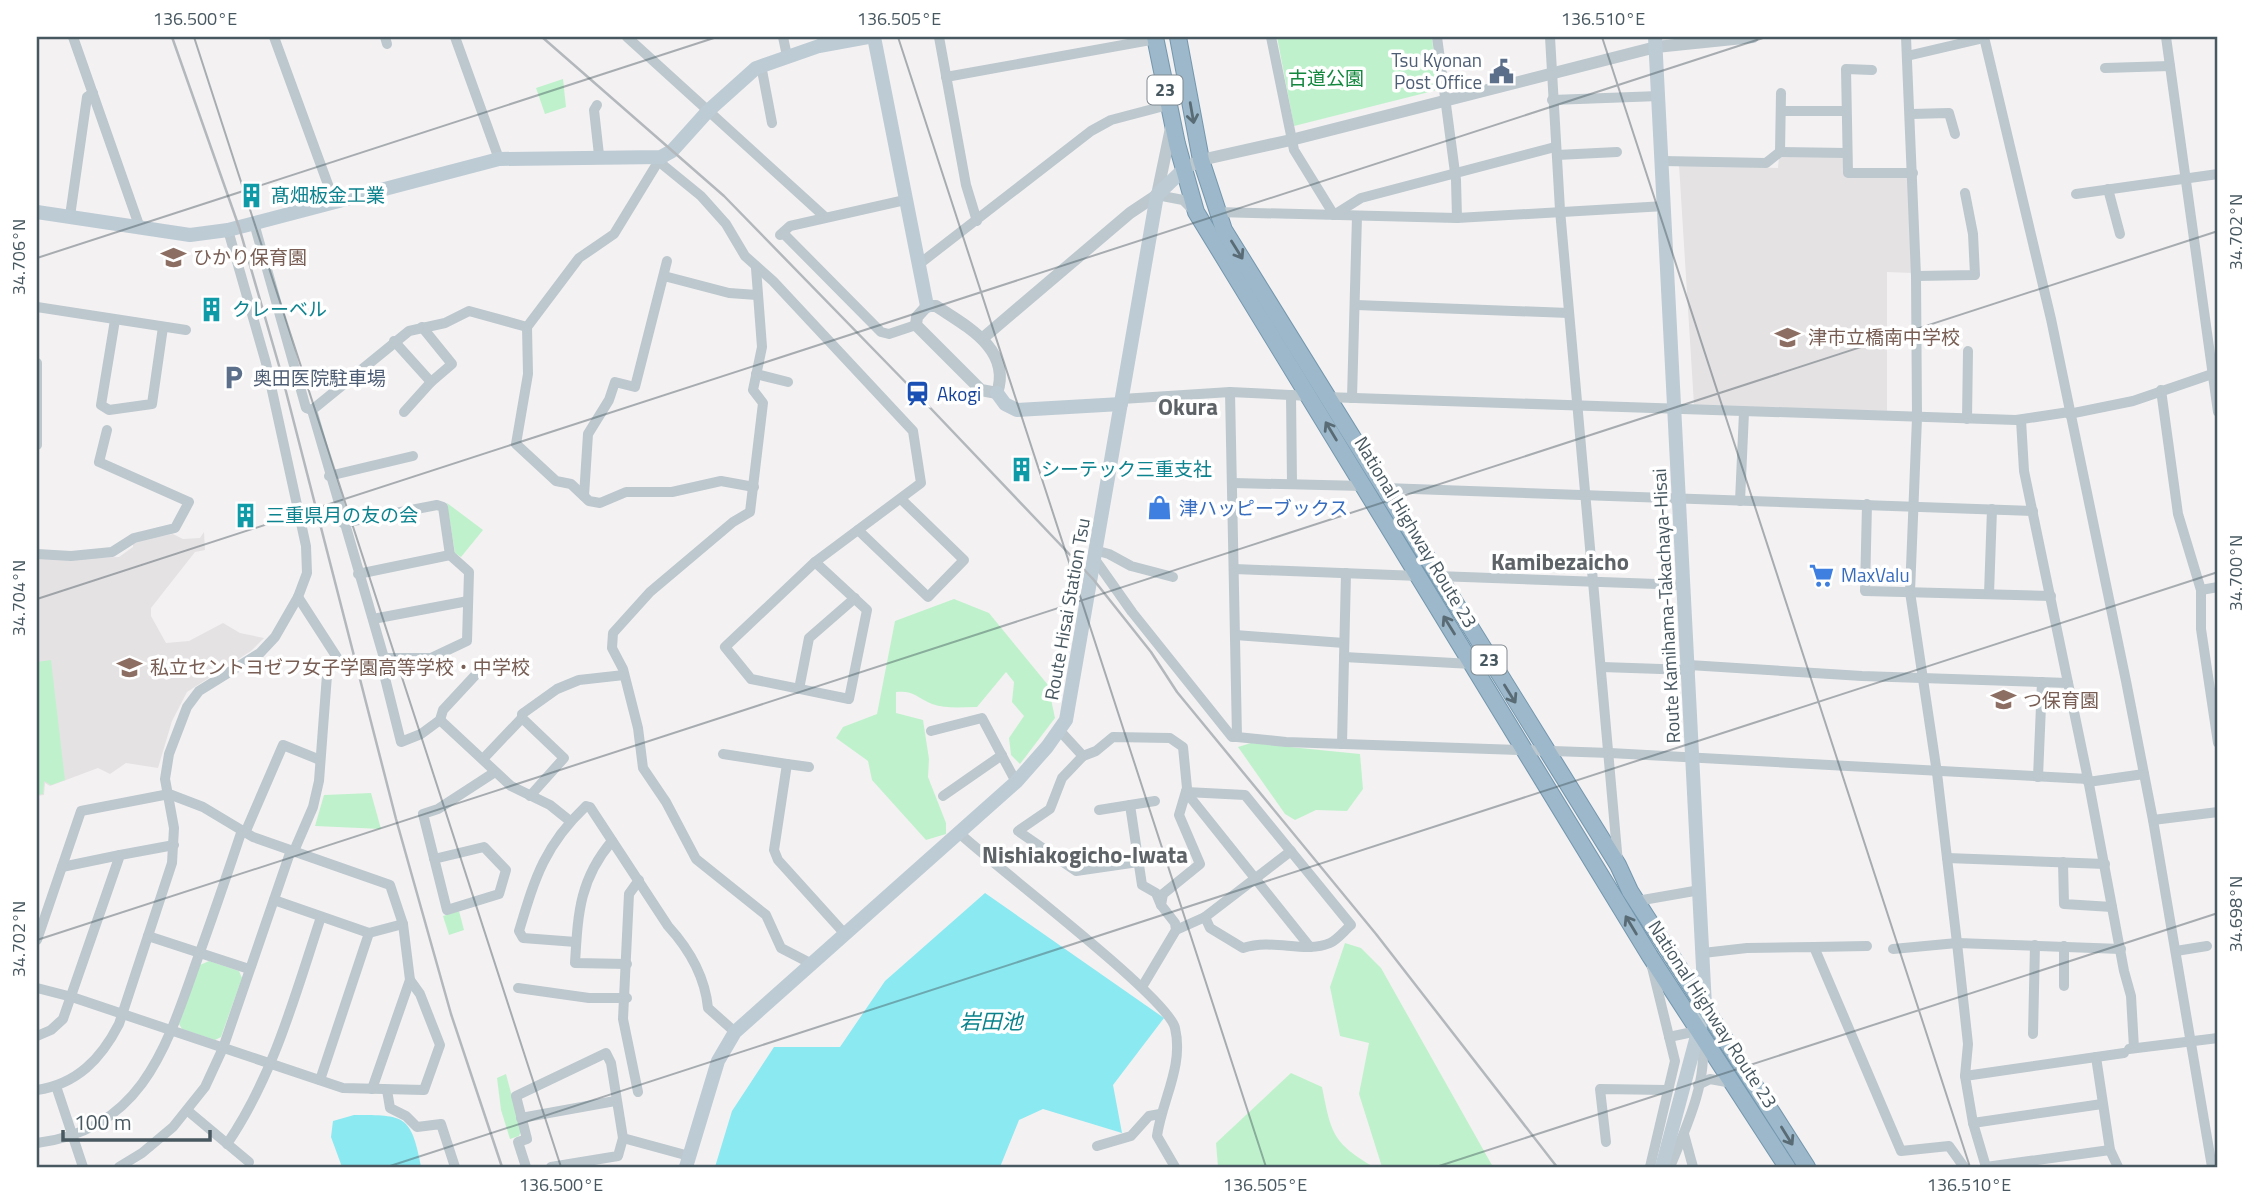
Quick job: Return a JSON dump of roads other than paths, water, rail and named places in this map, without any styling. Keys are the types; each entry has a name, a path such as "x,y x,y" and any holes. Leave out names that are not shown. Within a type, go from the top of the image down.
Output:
{"highway":[{"name":"National Highway Route 23","path":"1178,37 1201,160 1224,230 1618,865 1637,901 1807,1167"},
{"name":"National Highway Route 23","path":"1156,38 1172,124 1196,212 1650,956 1787,1167"}],"main road":[{"path":"37,212 190,235 228,230 499,159 599,155 661,157 672,151 708,111 761,65 819,46 868,37"},
{"path":"874,37 927,306"},
{"name":"Route Kamihama-Takachaya-Hisai","path":"1655,42 1690,668 1705,1006 1662,1167"},
{"path":"1157,195 1183,170"},
{"name":"Route Hisai Station Tsu","path":"688,1162 718,1061 735,1032 1016,782 1060,730 1070,708 1157,195"},
{"path":"997,393 1005,404 1017,410 1122,401"}],"street":[{"path":"74,37 140,228"},
{"path":"274,37 334,201"},
{"path":"455,37 499,159"},
{"path":"627,37 825,217"},
{"path":"783,37 787,56"},
{"path":"939,37 966,185 977,221"},
{"path":"1271,37 1294,150 1335,215"},
{"path":"1437,37 1457,218"},
{"path":"1550,37 1550,74 1560,210 1618,865"},
{"path":"1183,170 1201,160 1291,140 1550,74 1655,42 1753,37"},
{"path":"1906,37 1916,276 1917,418 1910,592 1937,773 1968,1044 1965,1076 1973,1123 1986,1167 2110,1150"},
{"path":"1907,56 1984,37 2051,319 2144,774 2212,1167"},
{"path":"2166,37 2216,372 2218,412"},
{"path":"946,77 1156,38"},
{"path":"761,65 772,123"},
{"path":"2105,68 2170,66"},
{"path":"1872,70 1846,69 1848,173 1913,173"},
{"path":"70,216 87,97 93,93"},
{"path":"1780,152 1781,93"},
{"path":"1552,100 1659,96"},
{"path":"597,104 594,110 599,155"},
{"path":"918,265 1091,131 1111,120 1168,105"},
{"path":"1780,111 1846,111"},
{"path":"1911,114 1948,113 1955,134"},
{"path":"983,338 1130,213 1157,195 1172,124"},
{"path":"1335,215 1361,198 1453,173 1556,151 1617,152"},
{"path":"1663,161 1766,163 1780,152 1847,153"},
{"path":"661,157 663,165 701,196 726,224 744,256 773,281 913,431 922,483 815,562 725,647 751,679 849,699 867,610 815,562"},
{"path":"661,157 614,234 579,258 527,327 528,374 516,436 517,447 556,481 571,484 589,501 600,503 626,492 671,492 721,481 754,487"},
{"path":"2076,194 2218,174"},
{"path":"2108,189 2120,234"},
{"path":"1916,276 1975,275 1973,234 1965,193"},
{"path":"1157,195 1183,200 1196,212"},
{"path":"905,200 790,226 781,234 881,331 889,334 916,325"},
{"path":"1216,212 1457,218 1665,206"},
{"path":"1352,398 1357,216"},
{"path":"254,223 306,408 312,410"},
{"path":"37,1090 56,1086 92,1064 108,1044 123,1014 170,871 174,845 166,763 193,698 206,686 260,653 275,636 298,597 307,573 306,546 266,363 228,230"},
{"path":"584,496 588,434 615,382 635,387 667,261"},
{"path":"756,268 762,347 753,390 763,403 750,512 733,522 650,592 613,634 612,648 624,675 638,728 643,768 666,802 696,859 766,915 781,948 810,963"},
{"path":"664,276 729,293 757,295"},
{"path":"1356,305 1569,313"},
{"path":"927,306 936,306 983,338 993,351 1000,383 997,393 981,390 916,325 918,317 927,306"},
{"path":"37,307 186,330"},
{"path":"312,410 394,341 410,331 445,323 469,311 527,327"},
{"path":"115,320 101,405 109,410 152,404 163,327"},
{"path":"404,412 431,382 452,364 422,327"},
{"path":"394,341 431,382"},
{"path":"1967,419 1968,351"},
{"path":"37,363 37,446"},
{"path":"1122,401 1230,392 2021,420 2133,401 2216,372"},
{"path":"756,374 789,383"},
{"path":"2161,390 2178,514 2201,590 2201,628 2218,743"},
{"path":"1230,392 1237,737"},
{"path":"1290,395 1292,485"},
{"path":"312,410 384,658 383,670 401,742 421,734 440,720 443,710 482,667"},
{"path":"1740,501 1744,412"},
{"path":"2021,420 2024,471 2132,996 2127,1051"},
{"path":"37,554 71,556 113,552 134,538 175,528 180,524 190,502 99,462 107,430"},
{"path":"329,476 413,456"},
{"path":"1233,483 1364,486"},
{"path":"1385,488 2032,511"},
{"path":"858,530 928,597 964,560 901,499"},
{"path":"1867,504 1865,591 2051,596"},
{"path":"343,523 437,505 443,508 450,555 469,572 467,641 463,646 431,658 384,658"},
{"path":"1989,594 1992,509"},
{"path":"1173,577 1130,566 1109,554 1097,556 1198,696 1232,737 1342,744 1693,757 2088,780 2144,774"},
{"path":"358,574 450,555"},
{"path":"1234,569 1685,585"},
{"path":"1342,744 1346,573"},
{"path":"2201,590 2218,587"},
{"path":"119,1167 158,1142 188,1111 205,1087 223,1048 293,850 313,807 327,675 338,659 298,597"},
{"path":"799,689 809,638 855,598"},
{"path":"373,620 468,601"},
{"path":"1235,635 1339,640 1344,643"},
{"path":"1344,657 1472,663"},
{"path":"1602,667 2068,682"},
{"path":"483,759 522,715 557,690 579,680 624,675"},
{"path":"2038,777 2042,681"},
{"path":"522,718 564,758 530,796"},
{"path":"932,731 982,718 1016,782"},
{"path":"440,720 511,786 551,805 570,821"},
{"path":"1060,730 1083,756"},
{"path":"1138,862 1076,871 1018,831 1050,809 1057,799 1062,778 1083,756 1113,737 1170,738 1183,747 1186,792 1181,805 1180,822 1200,864 1163,894 1161,905"},
{"path":"37,1143 93,1127 138,1090 153,1071 172,1031 243,832 283,745 320,760"},
{"path":"723,754 809,767"},
{"path":"943,796 1002,755"},
{"path":"788,764 774,850 778,860 844,933"},
{"path":"434,859 484,847 506,870 499,894 447,909 434,859 423,814 438,809 495,772"},
{"path":"1186,792 1245,795 1350,925 1331,943 1310,947 1262,942 1242,948 1210,928 1205,917"},
{"path":"1186,792 1310,947"},
{"path":"37,940 81,811 169,794 203,807 243,832 390,885 403,924 410,981 372,1089"},
{"path":"1099,810 1156,801"},
{"path":"576,942 523,938 519,932 538,868 570,821 586,806 590,807 692,958 706,991 708,1008 735,1032"},
{"path":"1130,806 1142,885 1156,894 1175,923 1176,930"},
{"path":"2153,820 2218,812"},
{"path":"958,832 1168,1011 1176,1029 1178,1057 1167,1101 1160,1114 1157,1136 1175,1167"},
{"path":"612,841 596,861 583,888 575,963 627,964"},
{"path":"62,867 174,845"},
{"path":"1142,987 1176,930 1205,917 1290,851"},
{"path":"37,1036 51,1030 63,1019 120,855"},
{"path":"1947,858 2105,864"},
{"path":"2063,862 2064,904 2112,906"},
{"path":"638,1092 624,1019 629,894 639,880"},
{"path":"1637,901 1700,890"},
{"path":"274,900 369,933 403,924"},
{"path":"227,1144 248,1114 272,1064 321,917"},
{"path":"320,1080 369,933"},
{"path":"148,936 249,969"},
{"path":"1893,949 1957,943 2121,949"},
{"path":"2033,1034 2035,945"},
{"path":"1703,953 1747,948 1867,946"},
{"path":"2063,986 2064,946"},
{"path":"2176,951 2207,946"},
{"path":"1814,947 1901,1151 1949,1146 1964,1167"},
{"path":"1650,956 1675,1061 1650,1167"},
{"path":"37,988 72,997 343,1088 425,1090 440,1045 420,994 410,981"},
{"path":"518,988 589,998 626,998"},
{"path":"1669,1037 1719,1028"},
{"path":"1670,1167 1698,1085 1704,1057 1700,1031"},
{"path":"1965,1076 2218,1038"},
{"path":"526,1167 518,1142 527,1139 516,1096 606,1054 611,1063 623,1138 618,1156 551,1167"},
{"path":"2095,1057 2110,1150 2118,1167"},
{"path":"1698,1085 1710,1079 1733,1083"},
{"path":"56,1086 83,1167"},
{"path":"1606,1142 1600,1089 1667,1090"},
{"path":"387,1090 390,1108 406,1116 417,1127 441,1124 455,1167"},
{"path":"521,1118 615,1101"},
{"path":"1973,1123 2102,1104"},
{"path":"188,1111 248,1163"},
{"path":"1097,1146 1131,1136 1149,1116 1160,1114"},
{"path":"1683,1133 1693,1167"},
{"path":"623,1138 688,1162"}],"water":[{"name":"岩田池","path":"985,893 1164,1018 1113,1085 1122,1133 1043,1109 1019,1120 1000,1167 715,1167 732,1111 774,1047 840,1047 885,981"},
{"path":"354,1115 385,1116 403,1122 413,1137 421,1167 342,1167 331,1137 333,1121"}],"railway":[{"path":"172,37 239,227 282,376 396,819 451,1014 502,1167"},
{"path":"542,37 724,196 1093,579 1151,652 1177,692 1376,934 1557,1167"}],"place":[{"name":"Tsu Kyonan Post Office","path":"1502,71"},
{"name":"髙畑板金工業","path":"251,195"},
{"name":"ひかり保育園","path":"173,257"},
{"name":"クレーベル","path":"212,309"},
{"name":"津市立橋南中学校","path":"1788,337"},
{"name":"奥田医院駐車場","path":"233,378"},
{"name":"Akogi","path":"917,394"},
{"name":"シーテック三重支社","path":"1021,469"},
{"name":"津ハッピーブックス","path":"1159,508"},
{"name":"三重県月の友の会","path":"246,515"},
{"name":"MaxValu","path":"1821,575"},
{"name":"私立セントヨゼフ女子学園高等学校・中学校","path":"130,667"},
{"name":"つ保育園","path":"2003,700"}],"district":[{"name":"Okura","path":"1188,407"},
{"name":"Kamibezaicho","path":"1560,562"},
{"name":"Nishiakogicho-Iwata","path":"1085,855"}],"park label":[{"name":"古道公園","path":"1326,78"}]}
